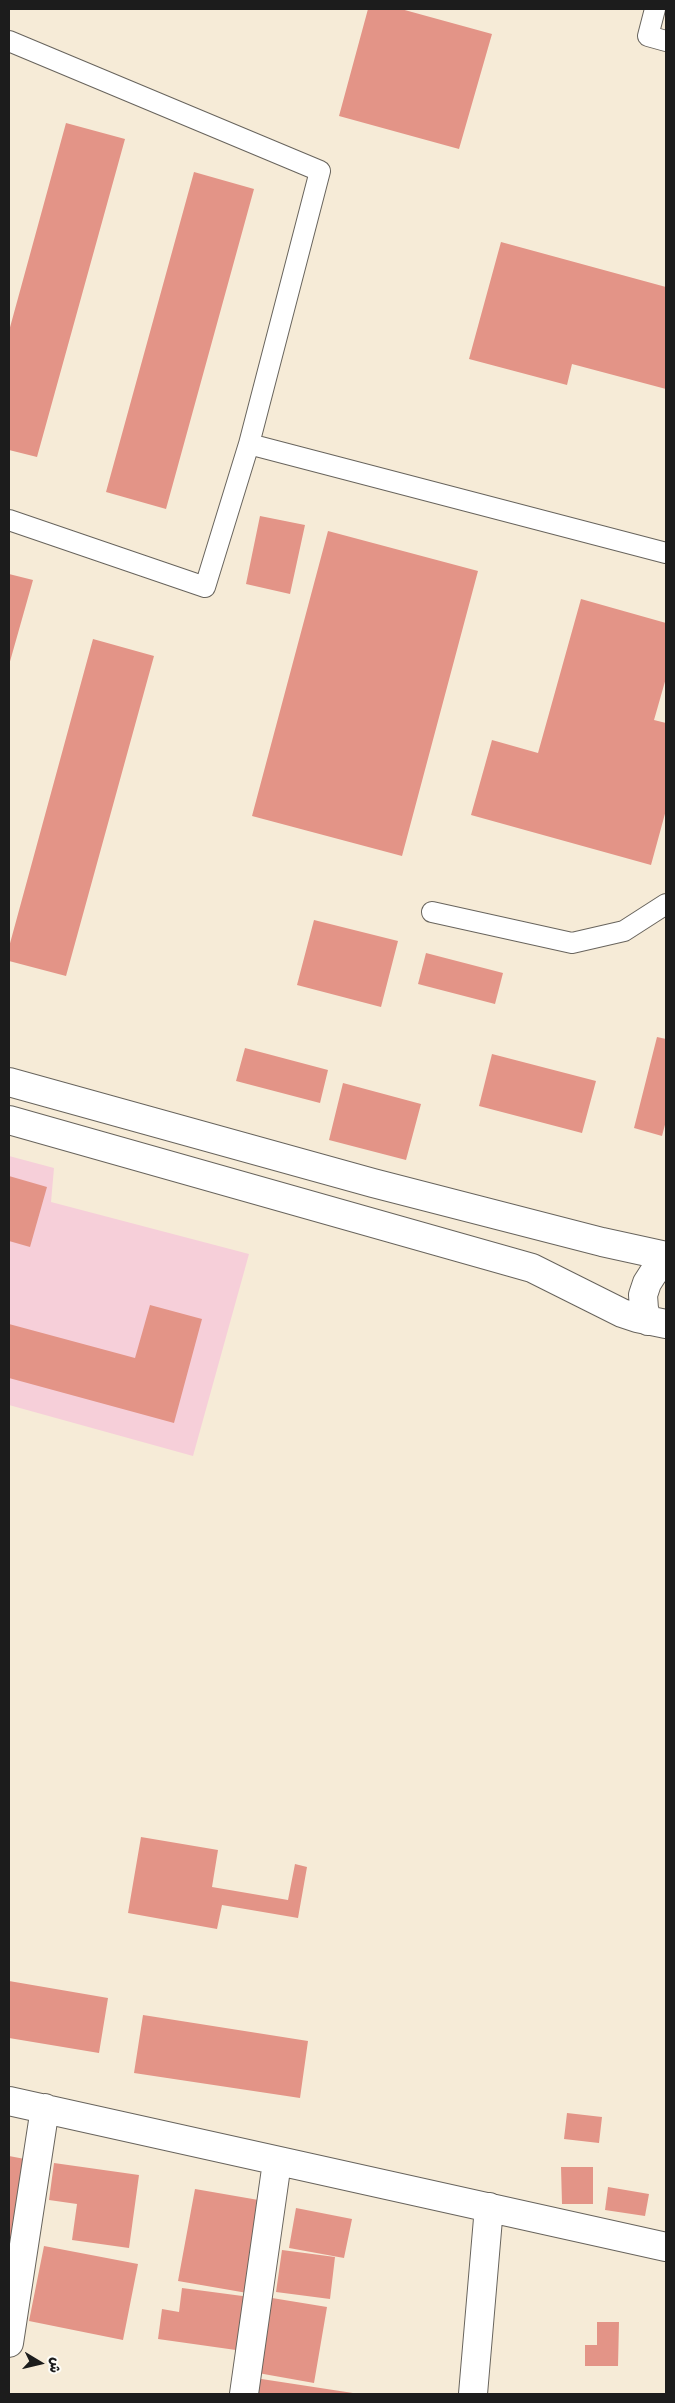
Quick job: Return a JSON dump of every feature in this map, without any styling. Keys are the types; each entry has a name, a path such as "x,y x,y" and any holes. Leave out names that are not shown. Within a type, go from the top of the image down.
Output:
{"street":[{"path":"9,1082 372,1183 602,1242 666,1256"},
{"path":"9,1120 532,1268 556,1278 607,1306 657,1322"},
{"path":"657,1322 643,1302 647,1283 654,1272 666,1263"},
{"path":"9,2101 666,2247"},
{"path":"9,2343 46,2108"},
{"path":"244,2394 277,2162"},
{"path":"473,2394 489,2207"}],"lane":[{"path":"655,9 648,36 666,41"},
{"path":"9,40 320,172 249,444 205,588 9,520"},
{"path":"249,444 666,553"},
{"path":"432,912 572,943 624,931 666,904"}],"shaded area":[{"path":"9,1156 54,1168 51,1202 249,1254 193,1456 9,1405"}],"building":[{"path":"368,9 401,9 492,34 459,149 339,116"},
{"path":"66,123 125,139 37,457 9,450 9,331"},
{"path":"194,172 254,189 166,509 106,492"},
{"path":"501,242 666,287 666,389 572,364 567,385 469,359"},
{"path":"260,516 305,525 290,594 246,584"},
{"path":"328,531 478,571 402,856 252,816"},
{"path":"9,574 33,580 9,665"},
{"path":"581,599 666,623 666,678 654,720 666,723 666,810 651,865 471,815 492,740 538,753"},
{"path":"93,639 154,656 66,976 9,961 9,947"},
{"path":"314,920 398,941 381,1007 297,985"},
{"path":"426,953 503,973 495,1004 418,984"},
{"path":"657,1037 666,1039 666,1121 662,1136 634,1128"},
{"path":"245,1048 328,1070 320,1103 236,1081"},
{"path":"492,1054 596,1081 582,1133 479,1106"},
{"path":"343,1083 421,1104 406,1160 329,1140"},
{"path":"9,1176 47,1187 30,1247 9,1241"},
{"path":"150,1305 202,1319 174,1423 9,1378 9,1324 135,1358"},
{"path":"141,1837 218,1850 212,1887 288,1900 295,1864 307,1867 298,1918 222,1905 217,1929 128,1913"},
{"path":"9,1981 108,1998 99,2053 9,2038"},
{"path":"143,2015 308,2041 300,2098 134,2073"},
{"path":"567,2113 602,2117 599,2143 564,2139"},
{"path":"9,2156 30,2160 14,2254 9,2253"},
{"path":"54,2163 139,2175 129,2248 72,2240 77,2204 49,2200"},
{"path":"561,2167 593,2167 593,2204 562,2204"},
{"path":"608,2187 649,2194 645,2216 605,2210"},
{"path":"195,2189 270,2202 253,2294 178,2281"},
{"path":"296,2208 352,2219 344,2258 289,2248"},
{"path":"44,2246 138,2264 123,2340 29,2321"},
{"path":"282,2250 335,2257 330,2299 276,2292"},
{"path":"182,2288 250,2297 243,2351 158,2339 162,2309 179,2312"},
{"path":"272,2298 327,2307 314,2383 258,2373"},
{"path":"597,2322 619,2322 618,2366 585,2366 585,2345 597,2345"},
{"path":"255,2378 353,2393 353,2394 253,2394"}]}
